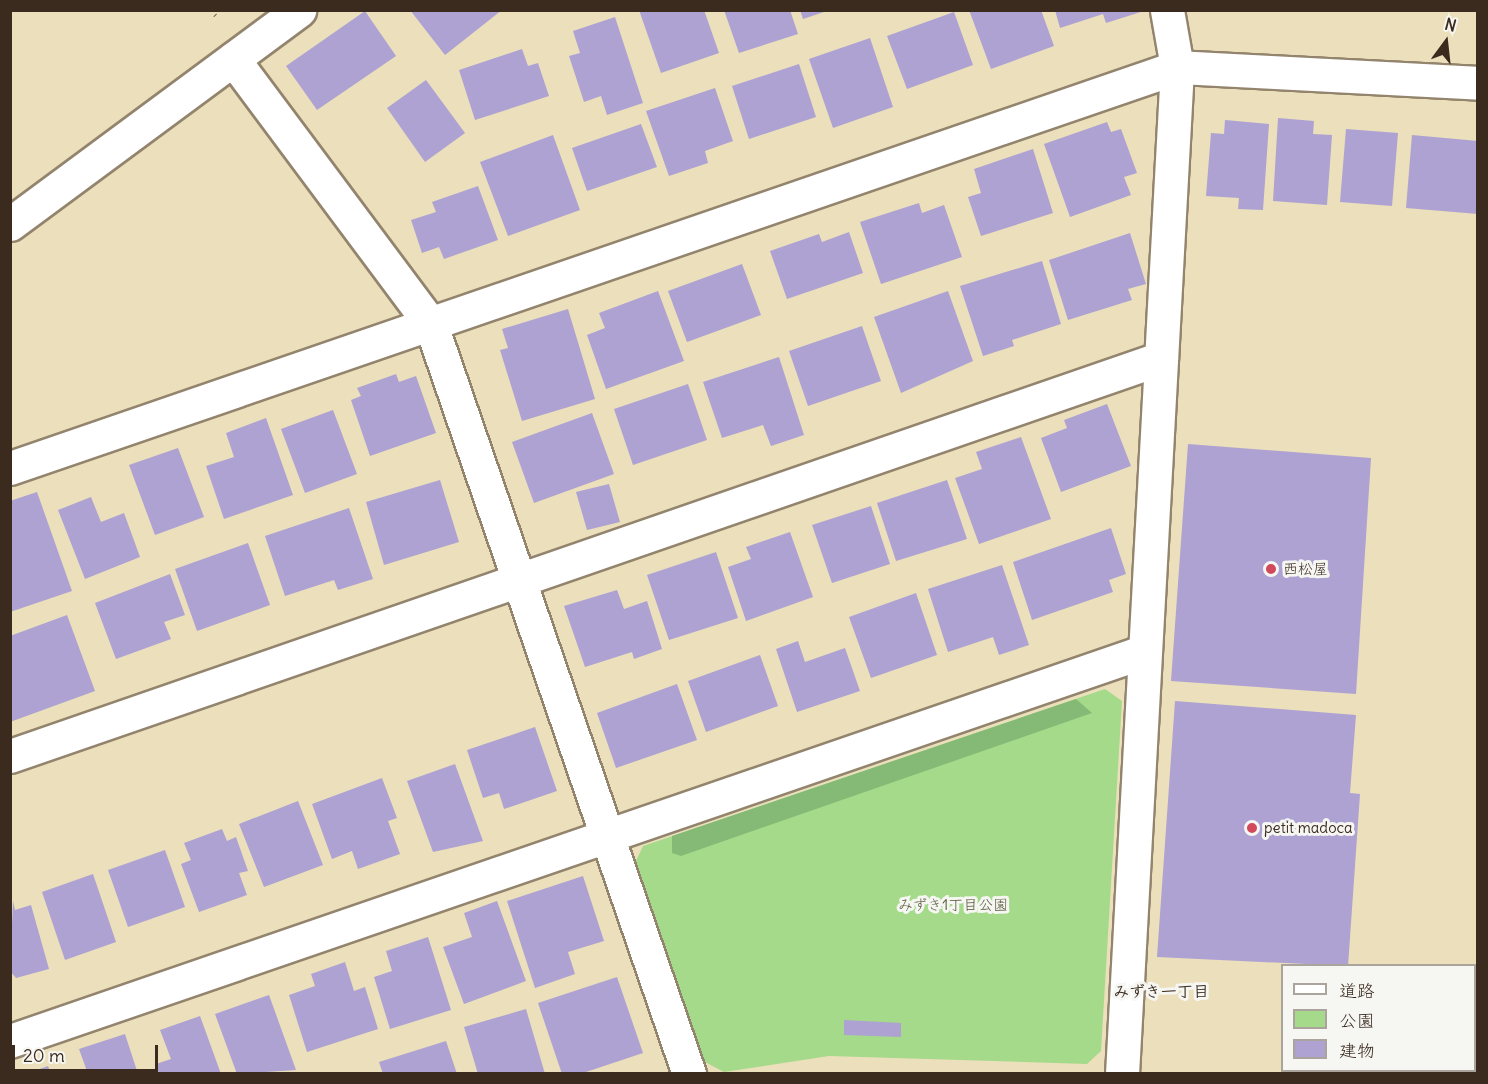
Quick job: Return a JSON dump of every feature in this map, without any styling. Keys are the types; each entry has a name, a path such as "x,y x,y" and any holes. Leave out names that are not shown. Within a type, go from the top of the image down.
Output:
{"street":[{"path":"10,224 299,10"},
{"path":"1122,1074 1177,68 1167,10"},
{"path":"233,59 431,325 603,837 689,1074"},
{"path":"10,468 1177,68 1478,83"},
{"path":"10,756 516,583 1161,358"},
{"path":"10,1041 1145,651"}],"green space":[{"name":"みずき1丁目公園","path":"1105,689 1122,701 1101,1051 1087,1064 829,1056 724,1072 705,1062 634,865 643,846"},
{"path":"1076,699 1092,713 681,856 672,853 672,836"}],"building":[{"path":"410,10 502,10 445,55"},
{"path":"639,10 704,10 719,53 661,73"},
{"path":"724,10 790,10 798,34 739,53"},
{"path":"800,10 826,10 827,11 803,19"},
{"path":"969,10 1041,10 1054,46 991,69"},
{"path":"1055,10 1144,11 1106,23 1103,14 1060,28"},
{"path":"365,11 396,56 317,110 286,66"},
{"path":"954,12 973,65 907,89 887,36"},
{"path":"615,17 643,103 607,115 601,96 584,102 569,56 580,53 573,31"},
{"path":"870,38 893,107 833,128 809,59"},
{"path":"522,49 528,66 538,63 549,96 475,120 459,70"},
{"path":"799,64 816,117 749,139 732,86"},
{"path":"426,80 465,133 425,162 387,108"},
{"path":"715,88 733,141 705,151 708,163 669,176 646,111"},
{"path":"1278,118 1314,121 1313,134 1332,135 1327,205 1273,201"},
{"path":"1225,120 1269,124 1263,210 1238,209 1239,198 1206,196 1211,133 1224,134"},
{"path":"1107,122 1111,132 1121,129 1137,173 1124,177 1131,195 1070,217 1044,144"},
{"path":"641,124 657,167 587,191 572,148"},
{"path":"1346,129 1398,133 1392,206 1340,202"},
{"path":"553,135 580,210 508,236 480,162"},
{"path":"1412,135 1478,141 1478,214 1406,208"},
{"path":"1033,149 1053,213 981,236 968,197 981,193 974,169"},
{"path":"478,186 498,240 444,259 439,247 422,253 411,220 436,212 432,202"},
{"path":"919,203 922,213 944,205 962,257 881,284 860,222"},
{"path":"849,232 863,273 787,299 770,251 819,234 822,242"},
{"path":"1130,233 1146,284 1128,289 1132,300 1068,320 1049,260"},
{"path":"1042,261 1061,324 1012,340 1014,346 983,356 960,286"},
{"path":"742,264 761,315 687,342 668,291"},
{"path":"658,291 684,361 606,389 587,335 605,328 599,313"},
{"path":"948,291 973,361 901,393 874,317"},
{"path":"568,309 595,399 522,421 500,350 508,348 502,329"},
{"path":"862,326 881,381 808,406 789,351"},
{"path":"779,357 804,435 771,446 763,425 722,438 703,382"},
{"path":"396,374 399,382 416,376 436,433 370,456 351,400 361,396 357,388"},
{"path":"688,384 707,440 633,465 614,409"},
{"path":"1107,404 1131,466 1061,492 1041,438 1067,428 1064,420"},
{"path":"333,410 357,474 305,493 281,429"},
{"path":"592,413 614,474 534,503 512,442"},
{"path":"266,418 293,495 224,519 206,466 234,457 226,433"},
{"path":"1021,437 1051,519 979,544 955,478 982,469 976,452"},
{"name":"西松屋","path":"1188,444 1371,458 1356,694 1171,681"},
{"path":"178,448 204,517 155,535 129,465"},
{"path":"440,480 459,542 384,565 366,502"},
{"path":"947,480 967,539 896,561 877,503"},
{"path":"609,484 620,522 587,530 576,492"},
{"path":"37,492 72,591 10,612 10,501"},
{"path":"91,497 101,522 124,513 140,557 85,579 58,510"},
{"path":"871,506 890,564 832,583 812,525"},
{"path":"349,508 373,579 338,590 334,580 285,596 265,536"},
{"path":"1111,528 1126,574 1109,580 1113,592 1032,620 1013,562"},
{"path":"790,532 813,597 746,621 728,567 751,559 746,547"},
{"path":"248,543 270,605 197,631 175,569"},
{"path":"716,552 738,618 669,640 647,575"},
{"path":"1002,565 1029,645 999,655 993,637 948,652 928,589"},
{"path":"170,574 185,615 164,622 171,639 116,659 95,603"},
{"path":"617,590 624,609 647,601 662,649 634,659 632,652 585,667 564,606"},
{"path":"916,593 937,655 871,678 849,617"},
{"path":"67,615 95,691 10,722 10,636"},
{"path":"798,641 805,662 845,648 860,691 797,712 776,649"},
{"path":"760,655 778,706 706,732 688,681"},
{"path":"677,684 697,740 616,768 597,713"},
{"path":"1175,701 1356,715 1350,793 1360,794 1348,964 1157,957"},
{"path":"535,727 557,791 504,809 499,793 483,798 467,750"},
{"path":"455,764 483,841 433,852 407,781"},
{"path":"382,778 397,818 388,821 400,854 358,869 352,851 332,859 312,804"},
{"path":"298,801 323,865 264,887 239,824"},
{"path":"222,829 227,841 236,837 248,871 239,873 247,895 199,912 181,864 191,860 184,843"},
{"path":"165,850 185,907 128,927 108,870"},
{"path":"93,874 116,942 65,960 42,892"},
{"path":"583,876 604,941 568,952 575,974 535,988 507,901"},
{"path":"13,901 15,910 31,905 49,969 16,978 10,971"},
{"path":"497,901 526,981 464,1004 443,947 472,937 464,913"},
{"path":"428,937 451,1010 390,1029 374,977 392,971 386,951"},
{"path":"345,962 354,991 365,987 378,1029 307,1052 289,995 315,986 311,974"},
{"path":"617,977 643,1053 580,1074 562,1074 538,1003"},
{"path":"269,995 296,1070 237,1074 215,1014"},
{"path":"526,1009 545,1074 478,1074 464,1027"},
{"path":"200,1016 221,1074 159,1074 156,1064 171,1059 160,1030"},
{"path":"844,1020 901,1023 901,1037 844,1035"},
{"path":"125,1034 138,1074 88,1074 79,1049"},
{"path":"446,1041 457,1074 383,1074 379,1062"},
{"path":"48,1066 51,1074 29,1074 29,1073"}],"place":[{"name":"西松屋","path":"1271,569"},
{"name":"petit madoca","path":"1252,828"}],"district":[{"name":"みずき一丁目","path":"1161,991"}]}
